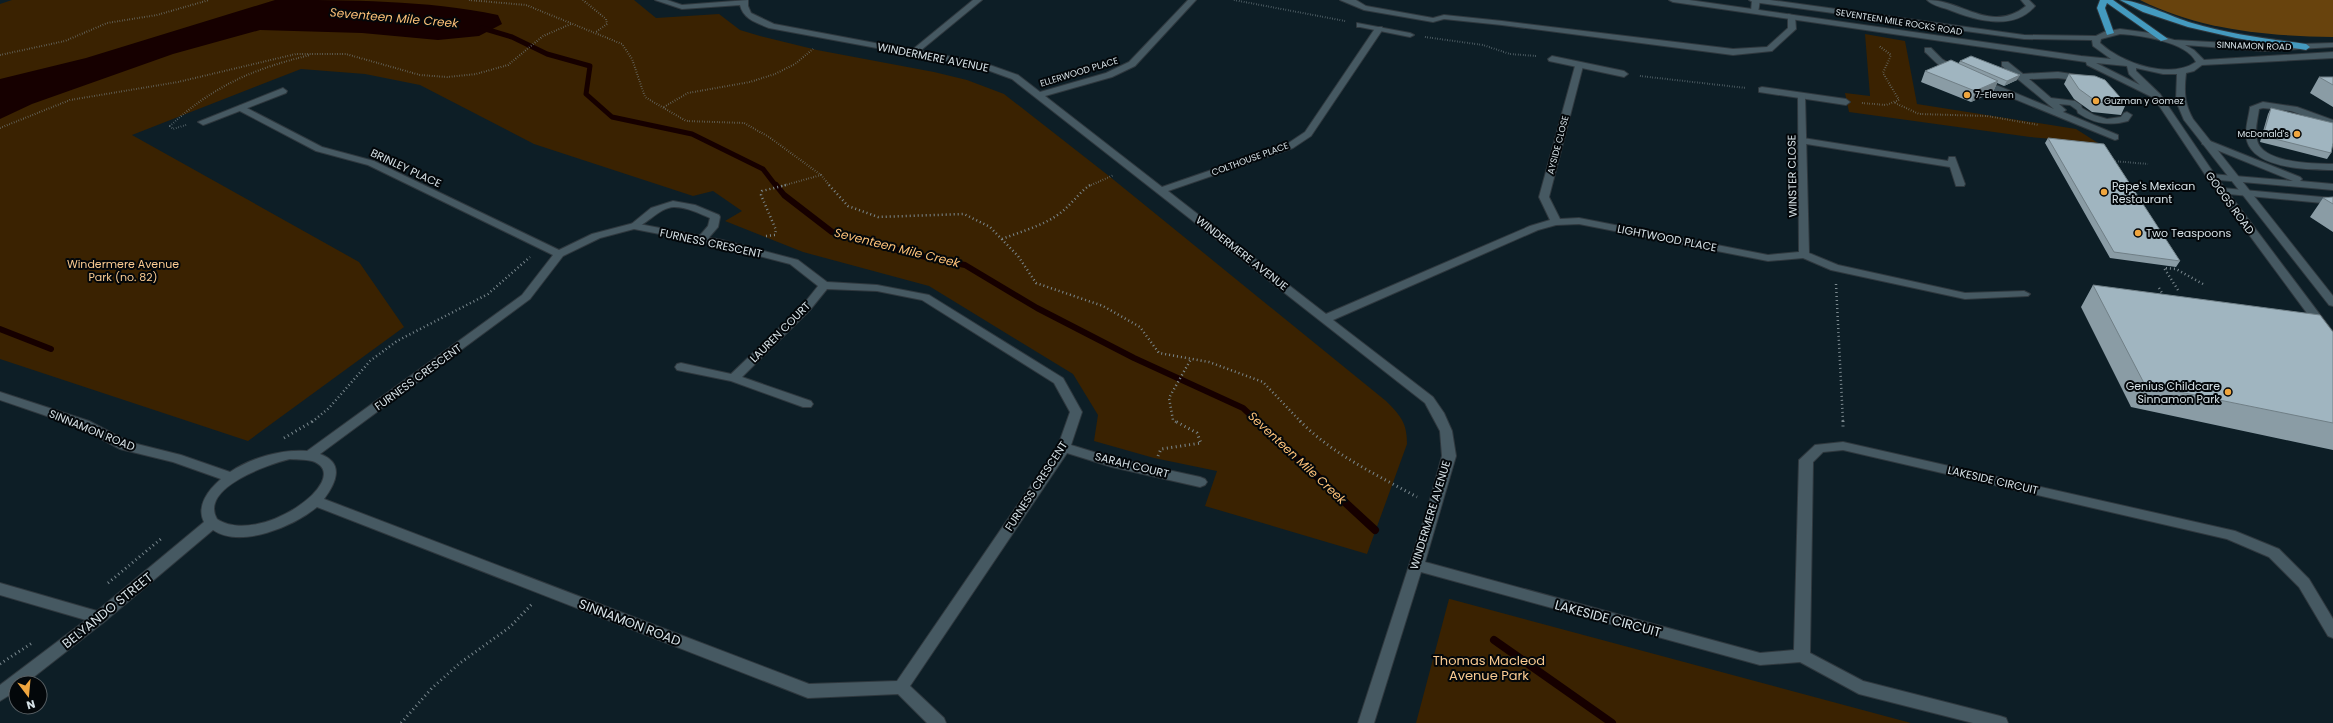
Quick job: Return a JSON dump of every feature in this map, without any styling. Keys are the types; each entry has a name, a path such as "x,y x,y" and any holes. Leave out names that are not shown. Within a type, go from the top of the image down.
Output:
{"highway":[{"path":"2104,0 2101,8 2110,33"},
{"path":"2108,0 2123,9 2138,23 2164,39"},
{"path":"2124,0 2164,18 2203,29 2247,39 2306,47"}],"street":[{"path":"659,0 666,4 682,7 744,1"},
{"path":"914,52 978,0"},
{"name":"ELLERWOOD PLACE","path":"1038,95 1109,75 1132,64 1192,0"},
{"path":"1344,0 1352,1 1364,8 1433,20 1444,17 1502,23 1733,52 1769,49 1792,29 1791,16"},
{"name":"SEVENTEEN MILE ROCKS ROAD","path":"1673,0 1791,16 2081,60 2127,63"},
{"path":"1755,0 1755,11"},
{"name":"SEVENTEEN MILE ROCKS ROAD","path":"1755,0 2024,37 2097,38"},
{"path":"1931,0 1966,14 1993,19 2015,18 2031,6 2025,0"},
{"name":"WINDERMERE AVENUE","path":"744,1 748,13 762,23 784,29 994,68 1015,77 1162,190 1325,319 1420,391 1438,413 1448,438 1449,456 1435,507 1415,565 1366,723"},
{"path":"1360,25 1410,35"},
{"name":"COLTHOUSE PLACE","path":"1162,190 1290,146 1308,134 1379,29"},
{"path":"2182,71 2161,70 2127,63 2100,50 2096,44 2097,38 2110,33 2135,33 2164,39 2175,42 2195,53 2200,64"},
{"name":"SINNAMON ROAD","path":"2175,42 2246,48 2333,45"},
{"path":"1928,50 1939,61 1972,78 2115,136"},
{"name":"SINNAMON ROAD","path":"2182,71 2191,70 2200,64 2333,55"},
{"path":"1552,59 1579,66 1624,74"},
{"path":"2081,60 2157,96"},
{"name":"GOGGS ROAD","path":"2127,63 2132,72 2157,96 2211,177 2267,254 2333,340"},
{"path":"2005,64 2073,119"},
{"name":"AYSIDE CLOSE","path":"1556,222 1544,197 1579,66"},
{"name":"GOGGS ROAD","path":"2182,71 2178,87 2181,106 2205,142 2333,303"},
{"path":"2020,76 2064,75 2076,76 2091,81"},
{"path":"1762,90 1802,97 1846,102"},
{"path":"203,122 283,91"},
{"name":"WINSTER CLOSE","path":"1802,97 1804,141 1804,256"},
{"path":"2048,100 2072,103 2090,117 2103,121 2118,122 2125,120 2127,115"},
{"path":"2333,123 2294,110 2261,104 2255,107 2252,140 2258,149 2277,160 2304,167 2333,167"},
{"name":"BRINLEY PLACE","path":"241,108 319,149 371,163 559,254"},
{"path":"1804,141 1953,162 1960,184"},
{"path":"2205,142 2310,184"},
{"path":"2211,177 2333,187"},
{"path":"2222,191 2333,202"},
{"path":"634,226 656,208 676,203 689,204 715,217 714,227 700,240"},
{"name":"LIGHTWOOD PLACE","path":"1325,319 1534,228 1556,222 1579,221 1768,258 1804,256 1835,268 1965,296 2024,294"},
{"name":"FURNESS CRESCENT","path":"309,456 526,297 559,254 596,236 634,226 700,240 722,243 794,262 824,286 877,288 925,297 1059,381 1076,412 1064,447 901,687"},
{"name":"LAUREN COURT","path":"734,378 806,308 824,286"},
{"path":"681,367 734,378 807,404"},
{"name":"SINNAMON ROAD","path":"0,396 84,424 125,446 176,458 231,478"},
{"name":"LAKESIDE CIRCUIT","path":"1415,565 1760,659 1802,656 1806,460 1820,448 1843,446 2230,535 2274,553 2304,583 2333,632"},
{"name":"SARAH COURT","path":"1064,447 1112,462 1200,482"},
{"path":"290,455 309,456 321,460 329,467 330,477 326,488 316,501 300,513 281,523 260,529 240,532 223,530 211,524 206,514 208,502 217,490 231,478 249,467 270,459 290,455"},
{"name":"SINNAMON ROAD","path":"316,501 808,692 901,687"},
{"name":"BELYANDO STREET","path":"0,694 99,618 211,524"},
{"path":"0,589 99,618"},
{"path":"1802,656 1859,687 2000,723"},
{"path":"901,687 938,723"}],"path":[{"path":"0,55 65,41 107,23 157,15 210,0"},
{"path":"469,0 526,5 622,44 632,59 645,97 686,121 744,122 769,137 821,175 848,206 878,217 964,214 990,227 1018,256 1036,283 1103,306 1140,327 1159,353 1209,362 1263,382 1308,429 1354,462 1435,507"},
{"path":"583,0 606,19 607,24 604,28 595,32"},
{"path":"1234,0 1295,10 1360,25"},
{"path":"0,128 70,100 178,82 296,54 346,54 420,75 446,77 476,74 508,65 543,36 572,24"},
{"path":"1410,35 1483,45 1510,54 1528,54 1552,59"},
{"path":"663,108 688,93 750,82 775,74 795,64 828,37"},
{"path":"1875,44 1891,55 1883,73 1899,100 1895,104"},
{"path":"188,124 173,129 170,126 192,105 229,82 253,70 314,54"},
{"path":"1624,74 1762,90"},
{"path":"1846,102 1875,106 1895,104 1918,114 1987,116 2040,125"},
{"path":"2109,157 2113,161 2148,164"},
{"path":"774,187 821,175"},
{"path":"1002,240 1036,226 1063,211 1077,195 1092,183 1114,176"},
{"path":"1835,268 1843,446"},
{"path":"2178,290 2164,268 2176,269 2203,284"},
{"path":"2159,288 2166,300"},
{"path":"1152,471 1161,449 1171,446 1190,447 1201,443 1197,433 1173,420 1169,398 1191,359"},
{"path":"104,586 126,566 163,537"},
{"path":"401,723 432,688 454,668 510,627 547,590"},
{"path":"0,664 33,641"}],"green space":[{"name":"Windermere Avenue Park (no. 82)","path":"12,0 634,0 656,18 719,14 740,30 760,36 817,50 934,72 967,80 1004,94 1109,176 1386,401 1396,411 1402,420 1406,431 1407,444 1367,554 1205,506 1217,471 1154,458 1094,441 1098,415 1073,374 929,286 803,252 725,221 742,211 713,191 693,196 534,144 420,85 365,74 301,69 132,135 359,262 404,327 248,441 0,359 0,4"},
{"path":"1865,34 1905,41 1917,104 2076,129 2098,143 2030,137 1849,112 1845,93 1870,96"},
{"name":"Thomas Macleod Avenue Park","path":"1450,599 1911,723 1416,723"}],"shaded area":[{"path":"2140,0 2333,0 2333,37 2259,33 2210,25 2163,10"}],"water":[{"path":"275,0 387,2 443,6 498,15 502,24 479,36 438,40 362,33 260,30 173,54 32,104 0,119 0,79 86,58"}],"building":[{"path":"1971,56 2020,75 2007,81 1960,61"},
{"path":"1951,60 1998,81 1975,91 1925,71"},
{"path":"2069,74 2095,76 2105,80 2126,104 2097,102 2079,89"},
{"path":"2319,77 2333,77 2333,85"},
{"name":"McDonald's","path":"2271,108 2333,123 2333,143 2331,153 2263,136"},
{"path":"2048,138 2104,144 2180,261 2114,252"},
{"path":"2333,197 2333,204 2323,198"},
{"name":"Genius Childcare Sinnamon Park","path":"2093,285 2320,315 2333,332 2333,423 2145,385"}],"waterway":[{"name":"Seventeen Mile Creek","path":"482,28 512,37 547,54 590,66 586,94 612,117 692,134 763,169 776,186"},
{"name":"Seventeen Mile Creek","path":"776,185 784,195 832,232 912,254 965,265 1037,308 1134,358 1243,408 1258,422"},
{"path":"0,329 51,349"},
{"name":"Seventeen Mile Creek","path":"1257,421 1375,530"},
{"name":"Seventeen Mile Creek","path":"1494,640 1612,723"}],"place":[{"name":"7-Eleven","path":"1967,95"},
{"name":"Guzman y Gomez","path":"2096,101"},
{"name":"McDonald's","path":"2297,134"},
{"name":"Pepe's Mexican Restaurant","path":"2104,192"},
{"name":"Two Teaspoons","path":"2138,233"},
{"name":"Genius Childcare Sinnamon Park","path":"2228,392"}]}
